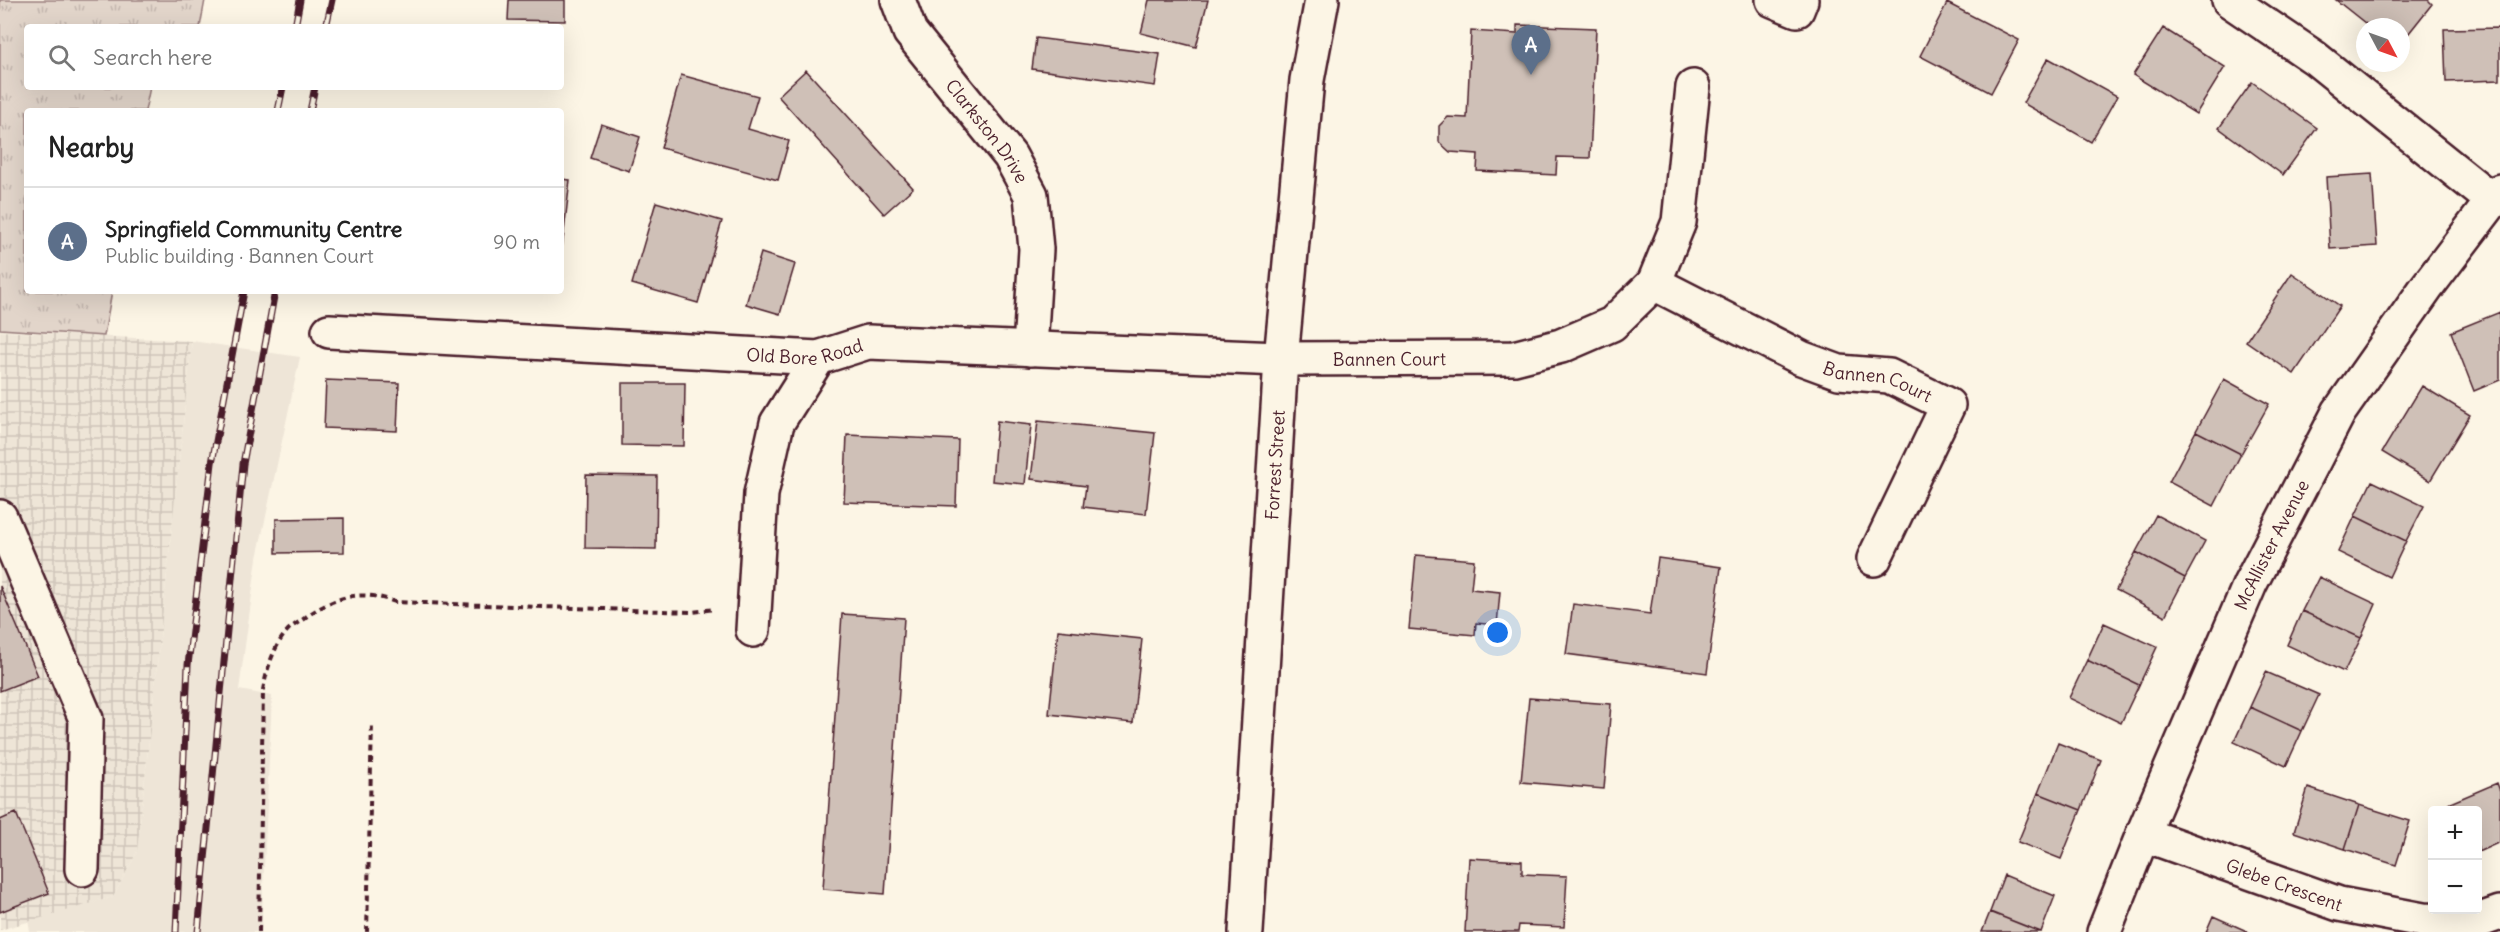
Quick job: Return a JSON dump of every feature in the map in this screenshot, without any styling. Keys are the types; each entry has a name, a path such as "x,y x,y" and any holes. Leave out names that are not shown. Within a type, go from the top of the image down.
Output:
{"street":[{"name":"Clarkston Drive","path":"898,0 910,32 1010,156 1031,195 1036,249 1030,349"},
{"name":"Forrest Street","path":"1246,932 1281,359 1307,80 1323,0"},
{"path":"1773,0 1797,10 1801,0"},
{"path":"2229,0 2315,58 2496,196"},
{"name":"Bannen Court","path":"1281,359 1514,358 1561,346 1612,324 1654,283 1679,222 1693,87"},
{"name":"McAllister Avenue","path":"2104,932 2143,834 2250,584 2338,412 2427,287 2496,196"},
{"name":"Bannen Court","path":"1654,283 1801,358 1839,372 1888,376 1948,405 1874,559"},
{"name":"Old Bore Road","path":"329,331 818,358 868,342 1281,359"},
{"path":"754,618 761,494 777,423 818,358"},
{"path":"0,517 86,719 82,869"},
{"name":"Glebe Crescent","path":"2143,834 2339,904 2423,920 2485,922"}],"path":[{"path":"259,932 263,690 269,663 288,630 319,609 349,595 377,595 395,602 692,612 754,618"},
{"path":"367,932 372,723"}],"shaded area":[{"path":"0,331 192,341 137,852 113,897 0,930"},
{"path":"192,341 300,357 257,558 239,690 272,696 261,932 30,932 28,920 113,897 137,852"}],"green space":[{"path":"0,0 205,0 201,24 24,24 24,90 149,90 146,108 24,108 24,294 111,294 104,336 0,329"}],"building":[{"path":"509,0 565,0 565,21 508,20"},
{"path":"1149,0 1208,0 1196,47 1141,33"},
{"path":"2336,0 2428,0 2432,4 2410,32 2410,18 2359,18"},
{"path":"1947,3 2019,40 1991,93 1920,56"},
{"path":"1517,25 1596,28 1590,158 1557,157 1556,175 1477,171 1478,154 1450,152 1439,142 1439,126 1448,117 1467,118 1471,31 1517,34"},
{"path":"2163,28 2225,67 2196,114 2133,75"},
{"path":"2500,28 2500,80 2446,82 2444,29"},
{"path":"1036,38 1160,54 1155,86 1032,69"},
{"path":"2048,58 2117,96 2091,142 2023,103"},
{"path":"806,70 913,188 884,214 778,96"},
{"path":"681,75 758,96 748,129 789,141 778,180 661,148"},
{"path":"2252,82 2317,128 2283,175 2219,128"},
{"path":"601,124 640,137 629,171 590,158"},
{"path":"2372,174 2377,246 2330,249 2326,177"},
{"path":"564,179 570,180 564,232"},
{"path":"656,202 722,221 698,303 632,284"},
{"path":"761,253 795,264 780,314 746,304"},
{"path":"2292,273 2340,306 2294,374 2246,341"},
{"path":"2500,312 2500,380 2474,391 2451,332"},
{"path":"2224,379 2269,404 2241,454 2196,431"},
{"path":"326,380 399,383 397,431 324,428"},
{"path":"622,383 685,383 684,446 622,445"},
{"path":"2422,386 2470,415 2430,481 2382,452"},
{"path":"997,421 1031,425 1025,484 992,481"},
{"path":"1038,421 1155,433 1146,514 1083,507 1086,486 1031,479"},
{"path":"2196,431 2241,454 2214,506 2169,482"},
{"path":"847,435 958,440 956,506 844,502"},
{"path":"586,475 657,476 656,549 585,548"},
{"path":"2372,481 2424,506 2406,541 2355,516"},
{"path":"2156,515 2205,541 2185,578 2136,552"},
{"path":"2355,516 2406,541 2389,577 2338,552"},
{"path":"344,518 344,552 276,553 276,519"},
{"path":"2136,552 2185,578 2165,616 2116,590"},
{"path":"1416,555 1474,560 1471,589 1500,592 1497,625 1476,623 1475,635 1409,629"},
{"path":"1658,558 1721,567 1707,673 1566,654 1573,604 1650,614"},
{"path":"2319,577 2376,604 2361,638 2302,611"},
{"path":"0,586 38,676 0,691"},
{"path":"2302,611 2361,638 2344,672 2287,645"},
{"path":"842,614 904,618 885,894 823,889"},
{"path":"2104,623 2157,647 2139,685 2087,660"},
{"path":"1058,630 1142,639 1133,723 1049,714"},
{"path":"2087,660 2139,685 2121,723 2069,698"},
{"path":"2266,672 2319,695 2302,731 2250,707"},
{"path":"1529,698 1611,704 1604,789 1521,782"},
{"path":"2250,707 2302,731 2286,766 2234,742"},
{"path":"2058,743 2101,760 2081,810 2038,793"},
{"path":"2497,783 2500,791 2500,842 2482,850 2482,806 2443,806"},
{"path":"2308,788 2359,805 2345,849 2294,832"},
{"path":"2038,793 2081,810 2061,859 2018,842"},
{"path":"2359,805 2410,821 2396,865 2345,849"},
{"path":"16,813 49,893 0,912 0,820"},
{"path":"1469,858 1522,861 1522,874 1567,876 1564,927 1519,925 1518,932 1465,932"},
{"path":"2004,875 2055,896 2041,932 1990,912"},
{"path":"1990,912 2040,932 1982,932"},
{"path":"2213,916 2249,932 2206,932"}],"railway":[{"path":"296,24 300,0"},
{"path":"327,24 332,0"},
{"path":"279,108 282,90"},
{"path":"311,108 314,90"},
{"path":"176,932 188,665 212,463 243,294"},
{"path":"198,932 243,464 274,294"}],"place":[{"name":"Springfield Community Centre","path":"1531,75"}]}
